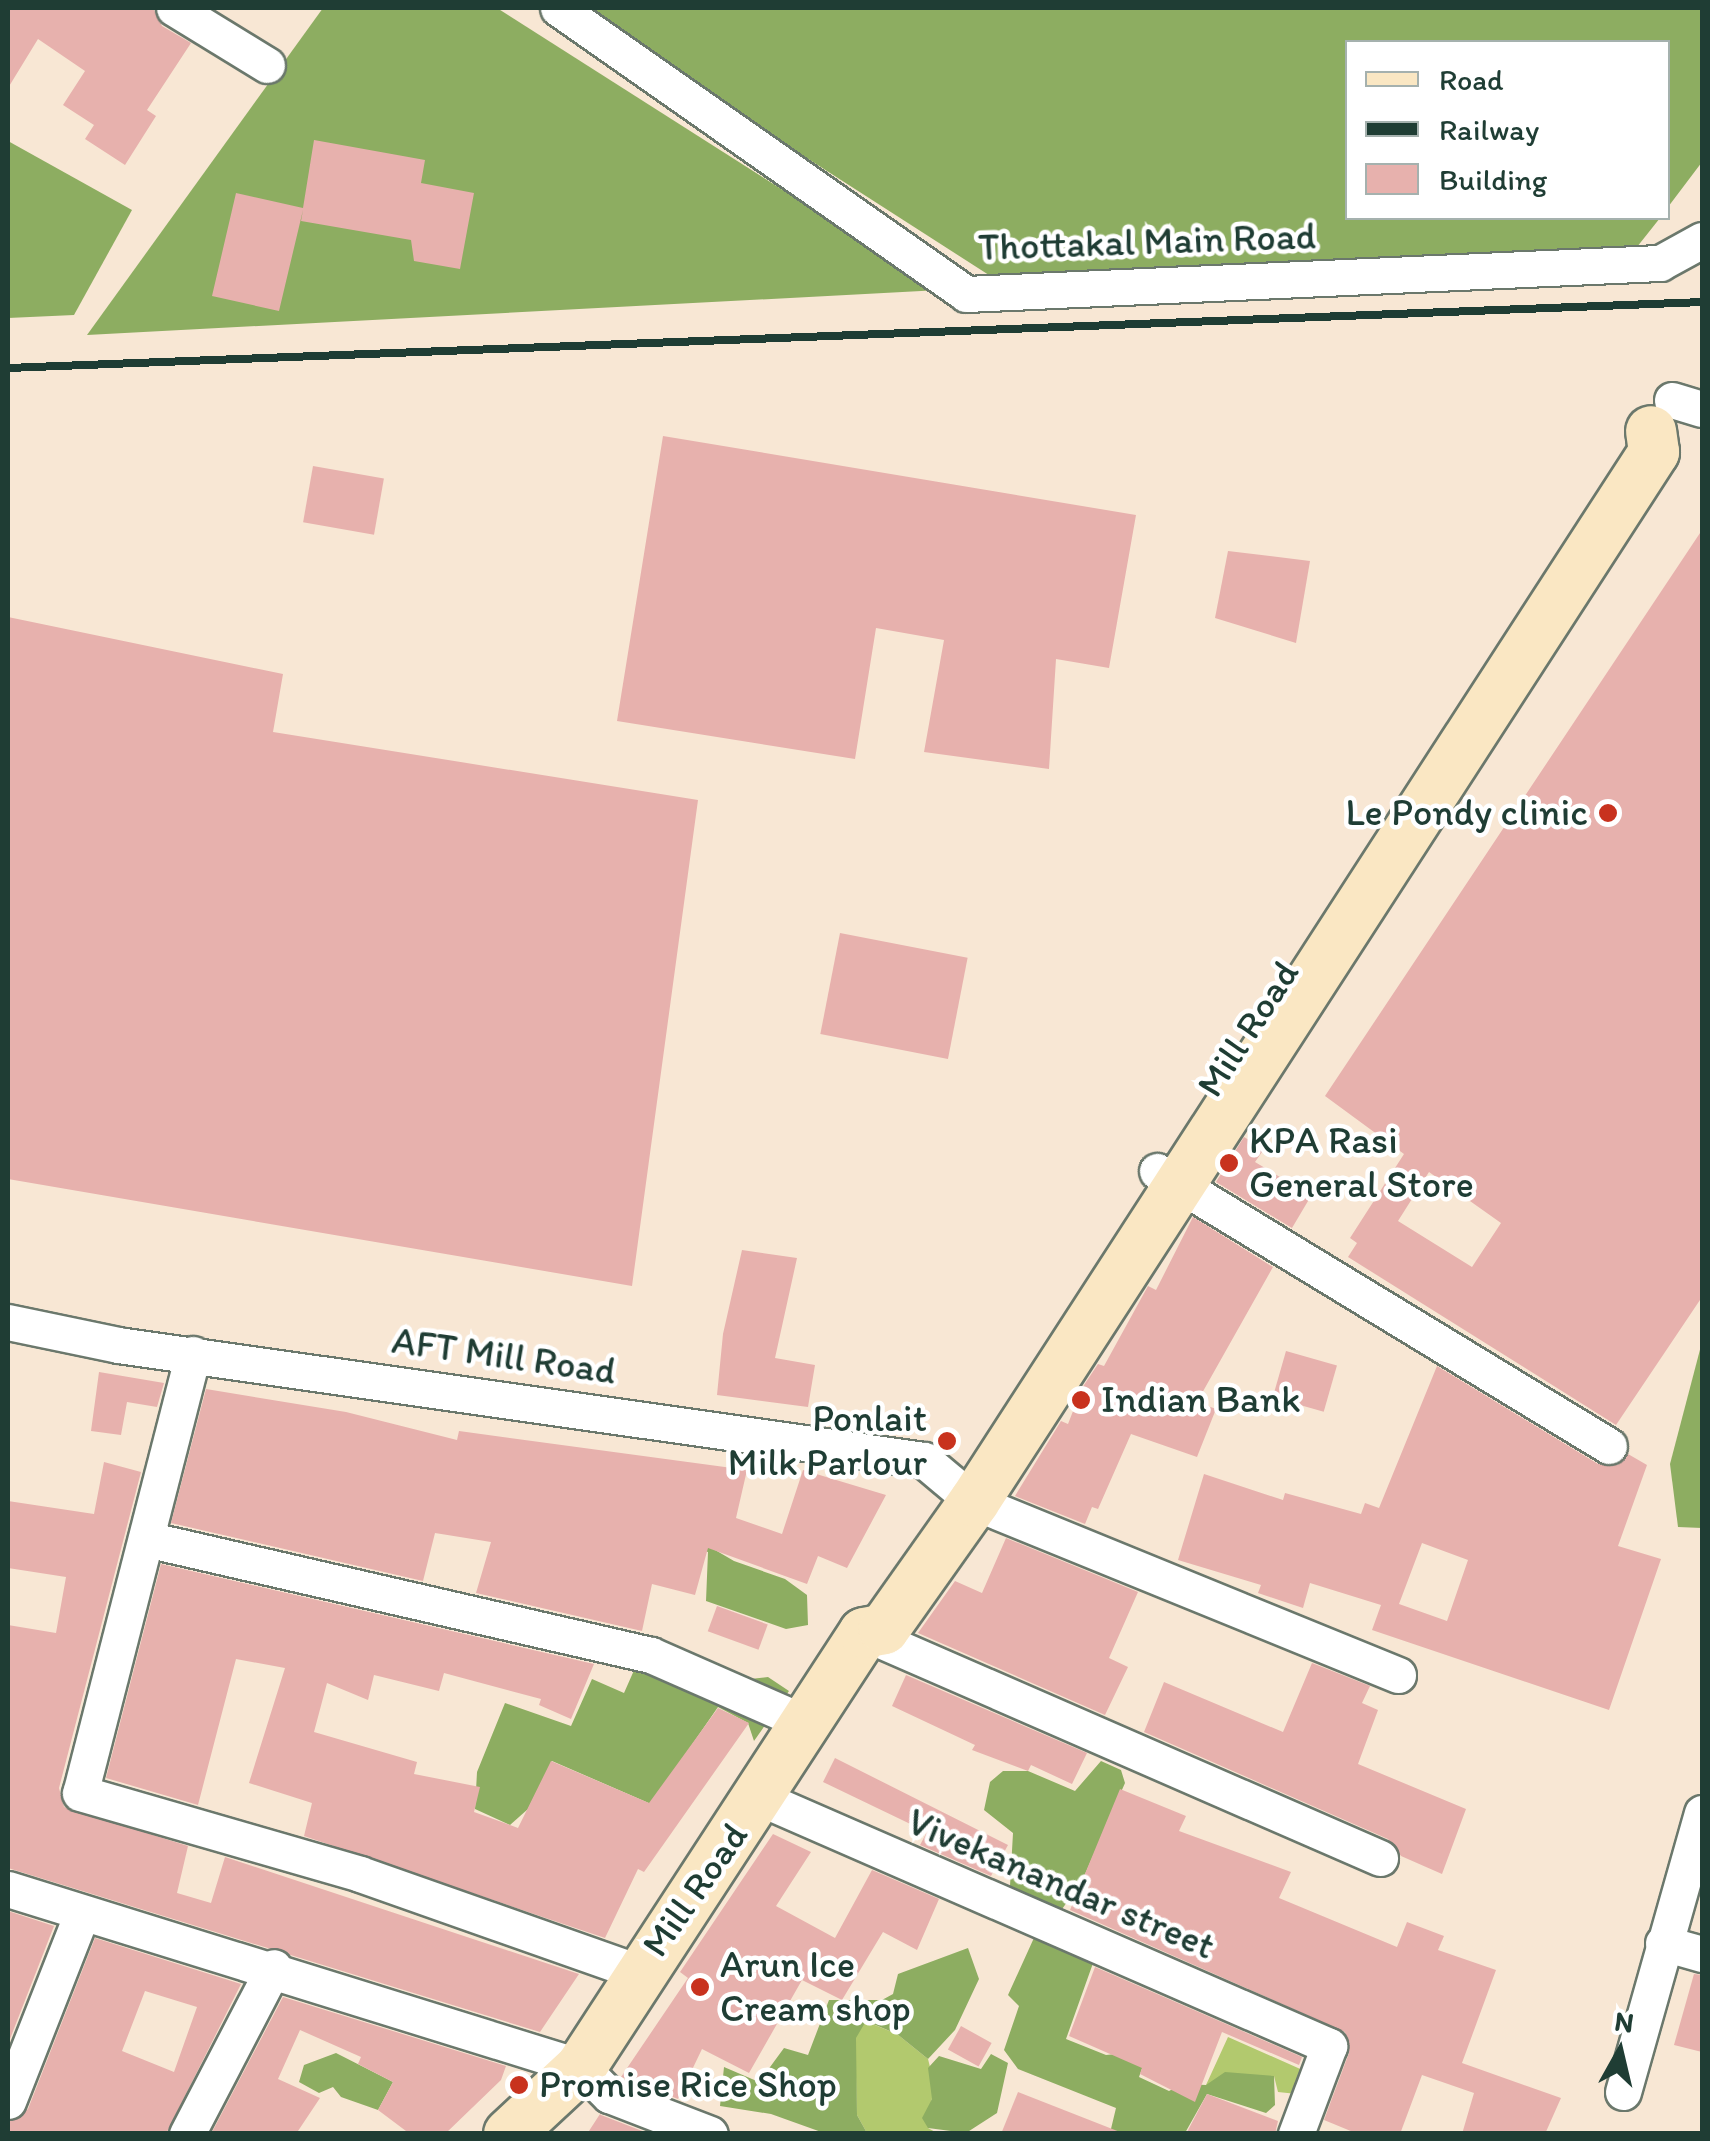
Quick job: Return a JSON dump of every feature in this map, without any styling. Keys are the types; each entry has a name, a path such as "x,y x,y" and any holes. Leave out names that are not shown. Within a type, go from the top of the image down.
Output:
{"main road":[{"name":"Mill Road","path":"510,2134 563,2097 638,1972 760,1798 864,1632 856,1617 961,1494 1169,1179 1630,439 1675,413"}],"street":[{"path":"174,8 267,65"},
{"name":"Thottakal Main Road","path":"558,8 966,294 1660,264 1702,240"},
{"path":"1169,1179 1609,1446"},
{"name":"AFT Mill Road","path":"8,1322 194,1354 924,1460 961,1494 1398,1675"},
{"path":"194,1354 80,1793 360,1874 638,1972"},
{"path":"146,1540 651,1655 806,1723"},
{"path":"864,1632 1380,1858"},
{"name":"Vivekanandar street","path":"760,1798 1329,2046 1296,2134"},
{"path":"1624,2092 1702,1812"},
{"path":"8,1888 274,1967 563,2097 609,2095 710,2134"},
{"path":"8,2101 82,1913"},
{"path":"1664,1944 1702,1954"},
{"path":"188,2134 274,1967"}],"green space":[{"path":"323,8 497,8 940,290 87,335"},
{"path":"573,8 1702,8 1702,162 1670,204 1670,40 1345,40 1345,220 1658,220 1633,252 992,277"},
{"path":"8,141 132,210 74,315 8,318"},
{"path":"1702,1342 1702,1528 1678,1527 1670,1464"},
{"path":"674,1526 734,1561 785,1579 807,1595 808,1625 786,1629 706,1601 708,1552 671,1541"},
{"path":"639,1659 741,1680 768,1677 789,1691 754,1741 748,1723 718,1707 651,1804 552,1761 528,1809 510,1825 475,1809 477,1772 505,1703 571,1726 592,1679 624,1693"},
{"path":"1101,1761 1121,1770 1125,1783 1082,1881 1055,1919 1010,1886 1013,1833 984,1810 990,1782 1003,1771 1028,1771 1075,1791"},
{"path":"1038,1929 1097,1952 1066,2039 1106,2055 1148,2051 1139,2077 1169,2091 1182,2084 1206,2085 1225,2072 1274,2076 1275,2105 1266,2113 1207,2094 1185,2133 1110,2133 1116,2108 1018,2069 1004,2050 1019,2006 1008,1995"},
{"path":"968,1948 979,1979 955,2030 928,2059 897,2034 866,2021 856,2038 857,2115 867,2133 824,2133 771,2114 720,2106 724,2067 759,2082 784,2048 808,2055 829,2000 882,2000 893,1994 898,1974"},
{"path":"865,2021 897,2034 928,2059 934,2083 928,2128 937,2133 867,2133 857,2115 855,2038"},
{"path":"1228,2037 1307,2072 1297,2094 1278,2092 1274,2076 1206,2085"},
{"path":"336,2053 393,2082 378,2110 341,2097 333,2087 319,2093 299,2082 304,2065"},
{"path":"991,2054 1008,2063 997,2113 966,2133 928,2128 922,2118 932,2099 928,2068 939,2056 981,2069"}],"building":[{"path":"8,8 153,8 162,26 191,43 147,110 156,116 125,165 85,139 94,125 63,105 85,71 38,39 8,88"},
{"path":"314,140 425,160 421,183 474,193 460,269 414,261 411,240 301,221 303,210 279,311 212,296 236,193 303,208"},
{"path":"663,436 1136,515 1109,668 1056,659 1049,769 924,752 944,640 876,628 855,759 617,721"},
{"path":"313,466 384,479 374,535 303,522"},
{"name":"Le Pondy clinic","path":"1702,530 1702,1297 1616,1425 1348,1257 1357,1243 1350,1238 1404,1154 1325,1096","holes":["1429,1172 1501,1223 1472,1267 1398,1221"]},
{"path":"1228,551 1310,561 1296,643 1215,618"},
{"path":"8,617 283,674 273,732 698,800 632,1286 8,1179"},
{"path":"840,933 968,958 948,1059 820,1034"},
{"path":"1244,1137 1264,1149 1255,1162 1311,1196 1292,1228 1216,1182"},
{"path":"1193,1217 1273,1267 1197,1402 1216,1409 1197,1457 1131,1434 1098,1509 1092,1507 1085,1524 1015,1496 1061,1421 1068,1424 1082,1388 1098,1364 1104,1366 1148,1286 1156,1290"},
{"path":"742,1250 797,1258 775,1358 815,1365 808,1407 717,1395 723,1334"},
{"path":"1286,1351 1337,1366 1324,1412 1273,1397"},
{"path":"1437,1366 1598,1464 1618,1465 1628,1454 1647,1465 1618,1546 1661,1559 1609,1710 1372,1630 1381,1605 1310,1583 1303,1608 1258,1593 1261,1585 1178,1560 1204,1474 1283,1500 1285,1493 1361,1514 1365,1503 1379,1508","holes":["1422,1543 1468,1560 1447,1621 1399,1604"]},
{"path":"99,1372 164,1383 157,1407 127,1402 121,1435 91,1431"},
{"path":"206,1389 346,1412 457,1440 459,1431 747,1470 736,1518 782,1534 803,1470 886,1495 847,1568 818,1556 807,1584 708,1548 695,1595 652,1584 642,1631 476,1593 491,1542 435,1533 423,1581 171,1523"},
{"path":"104,1462 141,1472 59,1788 64,1807 188,1846 177,1893 211,1903 225,1857 579,1974 540,2032 8,1868 8,1625 56,1633 66,1577 8,1568 8,1501 94,1514"},
{"path":"1006,1538 1138,1592 1109,1658 1128,1667 1105,1715 918,1633 955,1581 982,1593"},
{"path":"161,1564 594,1664 571,1719 539,1705 541,1699 444,1673 439,1691 374,1675 368,1700 327,1683 314,1732 417,1762 414,1774 480,1787 474,1812 518,1828 551,1761 649,1803 718,1708 749,1723 644,1872 638,1869 605,1938 304,1836 312,1803 249,1783 285,1668 236,1659 198,1805 106,1778"},
{"path":"717,1606 768,1624 759,1650 708,1631"},
{"path":"1312,1663 1370,1686 1362,1703 1378,1710 1358,1764 1466,1809 1442,1874 1401,1856 1388,1839 1144,1732 1164,1682 1283,1732"},
{"path":"906,1675 1087,1753 1072,1784 1031,1765 1028,1771 972,1750 975,1745 892,1706"},
{"path":"835,1758 1008,1845 991,1876 920,1845 927,1832 823,1782"},
{"path":"1120,1789 1186,1816 1179,1831 1291,1872 1279,1898 1397,1947 1407,1922 1444,1936 1438,1950 1496,1970 1462,2063 1561,2098 1545,2134 1462,2134 1474,2093 1422,2075 1400,2134 1358,2134 1324,2120 1349,2053 1345,2032 1070,1910"},
{"path":"773,1834 811,1852 776,1906 835,1938 872,1870 939,1899 917,1950 883,1932 842,2000 802,1980 749,2073 702,2049 678,2099 621,2077 688,1978 680,1972"},
{"path":"8,1911 54,1926 8,2044"},
{"path":"95,1938 241,1984 166,2134 8,2134 8,2122 28,2109","holes":["145,1991 197,2007 174,2072 122,2051"]},
{"path":"1095,1967 1302,2057 1299,2065 1222,2032 1195,2102 1140,2074 1142,2068 1069,2036"},
{"path":"1694,1974 1702,1975 1702,2052 1674,2045"},
{"path":"283,1997 506,2066 501,2080 445,2134 410,2134 378,2110 393,2082 358,2064 361,2057 300,2030 278,2079 320,2098 296,2134 211,2134"},
{"path":"961,2026 992,2043 979,2067 948,2050"},
{"path":"1018,2092 1120,2132 1120,2134 1001,2134"},
{"path":"1207,2094 1278,2121 1275,2134 1186,2134"},
{"path":"601,2115 650,2134 587,2134"}],"railway":[{"path":"8,368 1702,302"}],"place":[{"name":"Le Pondy clinic","path":"1608,813"},
{"name":"KPA Rasi General Store","path":"1229,1163"},
{"name":"Indian Bank","path":"1081,1400"},
{"name":"Ponlait Milk Parlour","path":"947,1441"},
{"name":"Arun Ice Cream shop","path":"700,1987"},
{"name":"Promise Rice Shop","path":"519,2085"}]}
